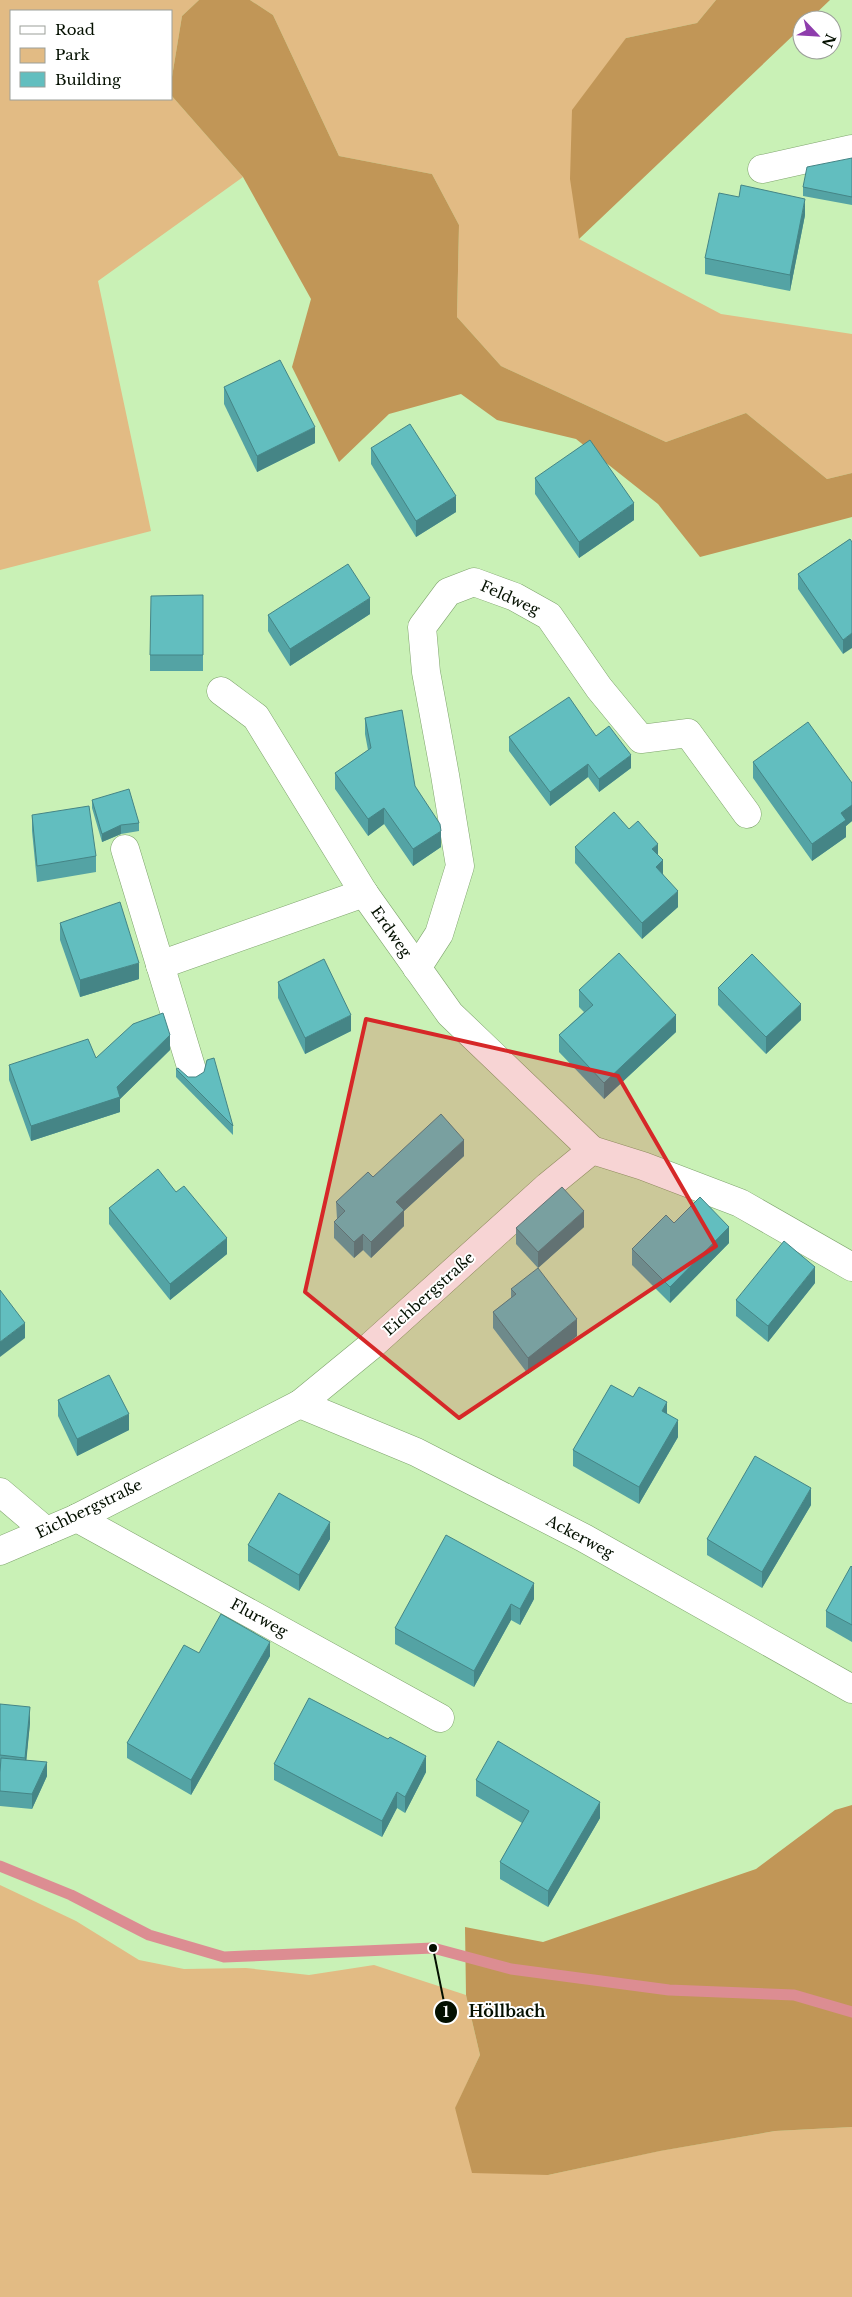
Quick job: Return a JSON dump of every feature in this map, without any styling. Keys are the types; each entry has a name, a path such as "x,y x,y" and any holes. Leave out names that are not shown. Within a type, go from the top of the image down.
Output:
{"street":[{"path":"762,169 852,149"},
{"name":"Feldweg","path":"417,968 439,934 460,866 426,672 422,627 448,592 474,582 515,597 549,616 599,688 641,739 688,733 747,814"},
{"name":"Erdweg","path":"221,691 256,717 364,893 450,1014 592,1150"},
{"path":"125,848 192,1070"},
{"path":"160,965 364,893"},
{"path":"592,1150 643,1166 740,1203 852,1267"},
{"name":"Eichbergstraße","path":"0,1550 77,1518 300,1404 372,1345 548,1186 592,1150"},
{"name":"Ackerweg","path":"300,1404 416,1452 584,1538 852,1689"},
{"path":"0,1492 46,1531"},
{"name":"Flurweg","path":"77,1518 440,1718"}],"highlighted area":[{"path":"366,1019 618,1076 716,1246 459,1418 305,1292"}],"green space":[{"path":"0,0 199,0 182,16 172,77 172,10 10,10 10,100 172,100 172,96 243,177 98,281 151,531 0,570"},
{"path":"250,0 716,0 697,23 626,38 579,239 721,314 852,334 852,473 827,479 746,413 666,442 501,366 457,317 459,225 432,174 339,156 273,15"},
{"path":"0,1885 76,1921 139,1960 184,1969 246,1968 309,1975 374,1965 466,1995 480,2055 455,2109 548,2175 659,2151 775,2131 852,2127 852,2297 0,2297"}],"shaded area":[{"path":"199,0 250,0 273,15 339,156 432,174 459,225 457,317 501,366 666,442 746,413 827,479 852,473 852,517 700,557 658,504 576,439 497,420 461,394 389,414 339,462 292,367 311,299 243,177 172,96 172,77 182,16"},
{"path":"716,0 830,0 820,10 792,10 792,37 579,239 570,179 572,110 626,38 697,23"},
{"path":"852,1805 852,2127 775,2131 660,2151 548,2175 472,2173 455,2108 480,2055 466,1995 465,1927 543,1942 756,1869 835,1810"}],"building":[{"path":"852,158 852,197 803,187 807,167"},
{"path":"741,185 805,199 790,275 705,258 719,193 739,197"},
{"path":"280,360 315,427 257,456 224,387"},
{"path":"410,424 456,496 416,521 371,448"},
{"path":"590,440 634,503 579,542 535,478"},
{"path":"850,539 852,542 852,633 843,640 798,574"},
{"path":"348,564 370,598 290,649 268,615"},
{"path":"203,595 203,655 150,655 151,596"},
{"path":"569,697 596,736 609,726 631,755 599,779 588,764 550,792 509,737"},
{"path":"402,710 415,786 440,824 441,831 413,849 384,808 368,819 335,773 371,748 365,718"},
{"path":"808,722 852,783 852,805 841,813 846,820 812,844 753,762"},
{"path":"129,789 139,823 121,825 102,834 92,800"},
{"path":"89,806 96,856 37,866 32,815"},
{"path":"614,812 629,829 638,821 658,844 652,849 663,860 656,867 678,891 642,923 575,847"},
{"path":"120,902 139,963 80,980 60,923"},
{"path":"619,953 676,1015 604,1083 559,1035 593,1005 579,990"},
{"path":"752,954 801,1004 766,1037 718,988"},
{"path":"324,959 351,1015 305,1038 278,982"},
{"path":"163,1013 170,1035 117,1087 120,1097 31,1126 9,1065 88,1039 96,1058 133,1024"},
{"path":"214,1058 233,1126 176,1069 178,1068 188,1077 196,1077 204,1072 207,1060"},
{"path":"441,1114 464,1140 396,1202 404,1210 371,1242 363,1234 354,1242 334,1222 345,1211 336,1202 368,1172 373,1177"},
{"path":"158,1169 176,1192 184,1186 227,1238 170,1284 109,1208"},
{"path":"562,1187 584,1211 538,1252 516,1228"},
{"path":"700,1197 729,1227 670,1287 632,1249 666,1215 674,1223"},
{"path":"784,1241 815,1267 768,1326 736,1300"},
{"path":"538,1268 577,1319 528,1358 493,1312 516,1294 511,1289"},
{"path":"0,1290 25,1323 0,1342"},
{"path":"109,1375 129,1414 77,1439 58,1400"},
{"path":"611,1385 633,1397 639,1387 667,1402 662,1411 678,1420 639,1487 573,1450"},
{"path":"755,1456 811,1488 762,1572 707,1539"},
{"path":"279,1493 330,1522 299,1575 248,1545"},
{"path":"446,1535 534,1583 520,1609 511,1604 474,1671 395,1628"},
{"path":"852,1567 852,1625 826,1611"},
{"path":"221,1614 270,1642 191,1780 127,1743 184,1645 199,1653"},
{"path":"309,1698 388,1739 390,1737 426,1756 405,1797 397,1792 382,1821 274,1764"},
{"path":"0,1704 30,1707 25,1758 0,1755"},
{"path":"498,1741 600,1802 548,1891 500,1862 529,1811 476,1780"},
{"path":"1,1758 47,1762 32,1794 0,1791"}],"waterway":[{"path":"0,1866 71,1895 149,1935 224,1957 433,1948 511,1969 669,1990 794,1995 852,2012"}],"place":[{"name":"Höllbach","path":"433,1948"}]}
